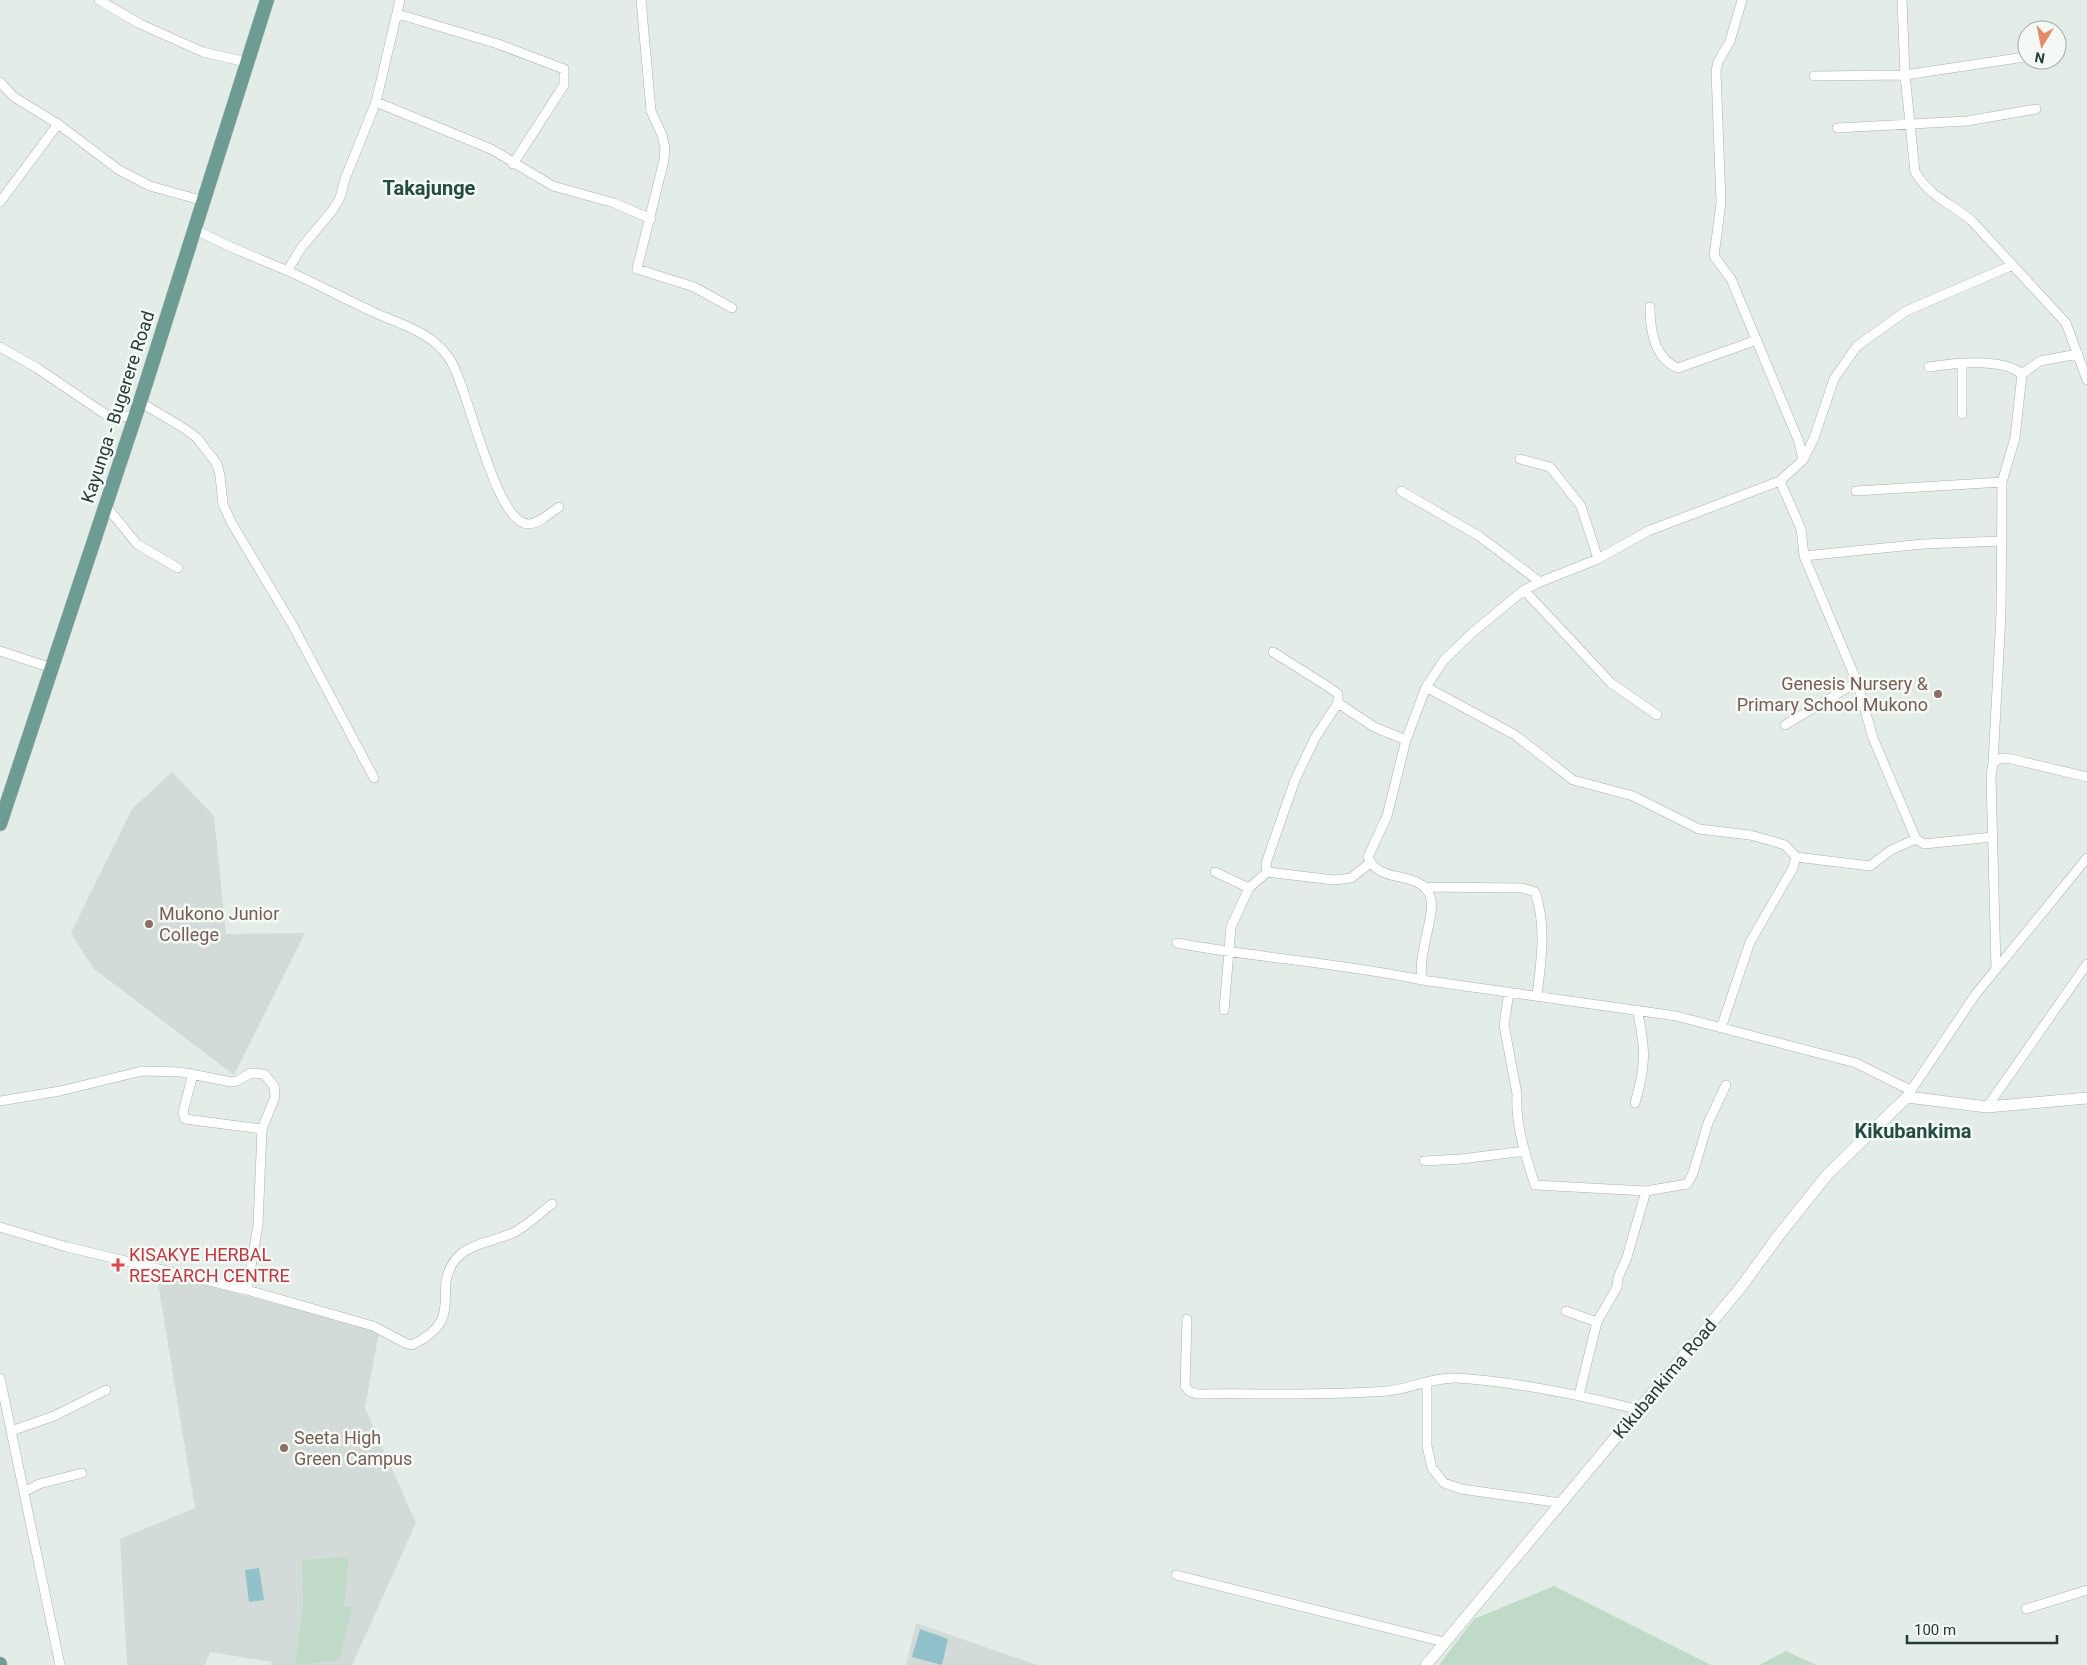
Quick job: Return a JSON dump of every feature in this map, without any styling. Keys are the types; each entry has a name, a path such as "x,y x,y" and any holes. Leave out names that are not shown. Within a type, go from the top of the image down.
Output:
{"main road":[{"name":"Kayunga - Bugerere Road","path":"0,824 138,408 266,0"}],"street":[{"path":"99,0 140,24 203,52 246,62"},
{"path":"288,271 301,248 332,212 340,198 345,179 376,102 400,0"},
{"path":"641,0 651,111 659,125 665,147 651,219 637,269 694,287 732,308"},
{"path":"1742,0 1730,41 1718,62 1716,71 1721,203 1714,256 1731,279 1798,442 1803,460"},
{"path":"1902,0 1905,75 1915,172 1924,185 1939,200 1958,209 1972,221 2066,323 2087,380"},
{"path":"398,14 498,44 564,69 564,85 513,164"},
{"path":"1814,76 1905,75 2017,58"},
{"path":"0,82 14,97 58,124 119,170 137,180 204,201"},
{"path":"376,102 484,146 553,186 614,203 651,219"},
{"path":"1837,128 1967,121 2036,109"},
{"path":"0,202 58,124"},
{"path":"195,229 226,247 288,271 376,313 417,329 432,339 449,359 458,376 487,460 507,508 520,522 528,524 536,522 559,507"},
{"path":"1537,996 1543,941 1542,911 1535,892 1522,888 1425,887 1412,880 1387,875 1370,863 1368,857 1387,816 1406,740 1426,687 1444,660 1473,632 1524,590 1598,559 1648,531 1780,481 1803,460 1814,438 1834,379 1857,346 1906,311 2014,265"},
{"path":"1650,307 1650,324 1657,349 1669,365 1678,368 1757,340"},
{"path":"0,347 37,368 105,414 116,418 138,408 191,434 217,464 223,504 231,522 292,624 374,778"},
{"path":"1996,968 1992,837 1993,763 2001,614 2002,482 2015,438 2022,374 2040,361 2078,354"},
{"path":"1929,368 1962,362 1977,362 2017,369 2022,374"},
{"path":"1962,362 1962,414"},
{"path":"1520,459 1550,467 1581,506 1598,559"},
{"path":"1780,481 1801,528 1804,556 1857,682 1873,738 1916,840 1924,844 1992,837"},
{"path":"1856,491 2002,482"},
{"path":"1401,491 1479,536 1540,582"},
{"path":"106,506 137,544 178,568"},
{"path":"1804,556 1923,544 2001,541"},
{"path":"1524,590 1611,683 1657,715"},
{"path":"0,651 52,668"},
{"path":"1267,872 1266,863 1295,780 1315,738 1338,703 1338,694 1273,652"},
{"path":"1786,725 1857,682"},
{"path":"1426,687 1515,735 1573,780 1633,796 1699,829 1750,835 1772,841 1785,845 1796,857 1870,866 1891,850 1916,840"},
{"path":"1338,703 1374,727 1406,740"},
{"path":"1993,763 2001,758 2012,759 2087,777"},
{"path":"1721,1028 1750,942 1794,868 1796,857"},
{"path":"1908,1094 1975,995 2087,858"},
{"path":"1224,1010 1230,927 1249,888 1267,872 1334,880 1351,878 1370,863"},
{"path":"1215,872 1249,888"},
{"path":"1422,980 1420,959 1432,906 1431,897 1425,887"},
{"path":"1177,942 1228,952 1382,971 1422,980 1676,1016 1856,1063 1908,1094 1987,1106 2087,1098"},
{"path":"1987,1106 2087,964"},
{"path":"1509,992 1504,1024 1517,1094 1516,1103 1524,1151 1535,1185 1646,1191 1687,1184 1693,1173 1708,1123 1726,1084"},
{"path":"1635,1103 1644,1075 1645,1042 1637,1010"},
{"path":"0,1101 60,1091 142,1071 193,1074 231,1082 237,1081 251,1073 264,1074 274,1086 275,1097 262,1129 258,1224 246,1290"},
{"path":"193,1074 183,1112 185,1119 262,1129"},
{"name":"Kikubankima Road","path":"1426,1665 1741,1288 1779,1235 1827,1175 1908,1094"},
{"path":"1424,1161 1461,1159 1524,1151"},
{"path":"1579,1394 1597,1322 1617,1287 1618,1278 1627,1257 1646,1191"},
{"path":"0,1227 67,1246 246,1290 373,1326 412,1345 444,1319 446,1311 446,1282 450,1268 462,1252 516,1231 552,1204"},
{"path":"1566,1311 1597,1322"},
{"path":"1187,1319 1185,1386 1189,1391 1198,1394 1321,1395 1405,1390 1427,1383 1455,1378 1579,1394 1640,1410"},
{"path":"0,1378 60,1665"},
{"path":"1427,1383 1428,1446 1432,1468 1444,1483 1461,1489 1561,1503"},
{"path":"11,1431 54,1416 106,1390"},
{"path":"24,1492 39,1484 82,1473"},
{"path":"1176,1575 1444,1642"},
{"path":"2026,1609 2087,1590"}],"shaded area":[{"name":"Mukono Junior College","path":"172,772 214,816 226,934 305,933 234,1075 93,968 71,933 132,809"},
{"name":"Seeta High Green Campus","path":"156,1271 379,1332 365,1408 416,1523 352,1665 270,1665 272,1662 210,1652 205,1665 127,1665 120,1539 195,1508"},
{"path":"916,1623 1037,1665 906,1665"}],"green space":[{"path":"349,1557 344,1607 352,1607 339,1660 295,1665 303,1607 302,1560"},
{"path":"1554,1586 1711,1665 1439,1665 1474,1619"},
{"path":"1786,1651 1816,1665 1759,1665"}],"water":[{"path":"259,1568 264,1600 249,1602 245,1570"},
{"path":"920,1629 948,1639 942,1665 912,1657"}],"place":[{"name":"Genesis Nursery & Primary School Mukono","path":"1938,694"},
{"name":"Mukono Junior College","path":"149,924"},
{"name":"KISAKYE HERBAL RESEARCH CENTRE","path":"118,1265"},
{"name":"Seeta High Green Campus","path":"284,1448"}],"district":[{"name":"Takajunge","path":"429,188"},
{"name":"Kikubankima","path":"1913,1131"}]}
